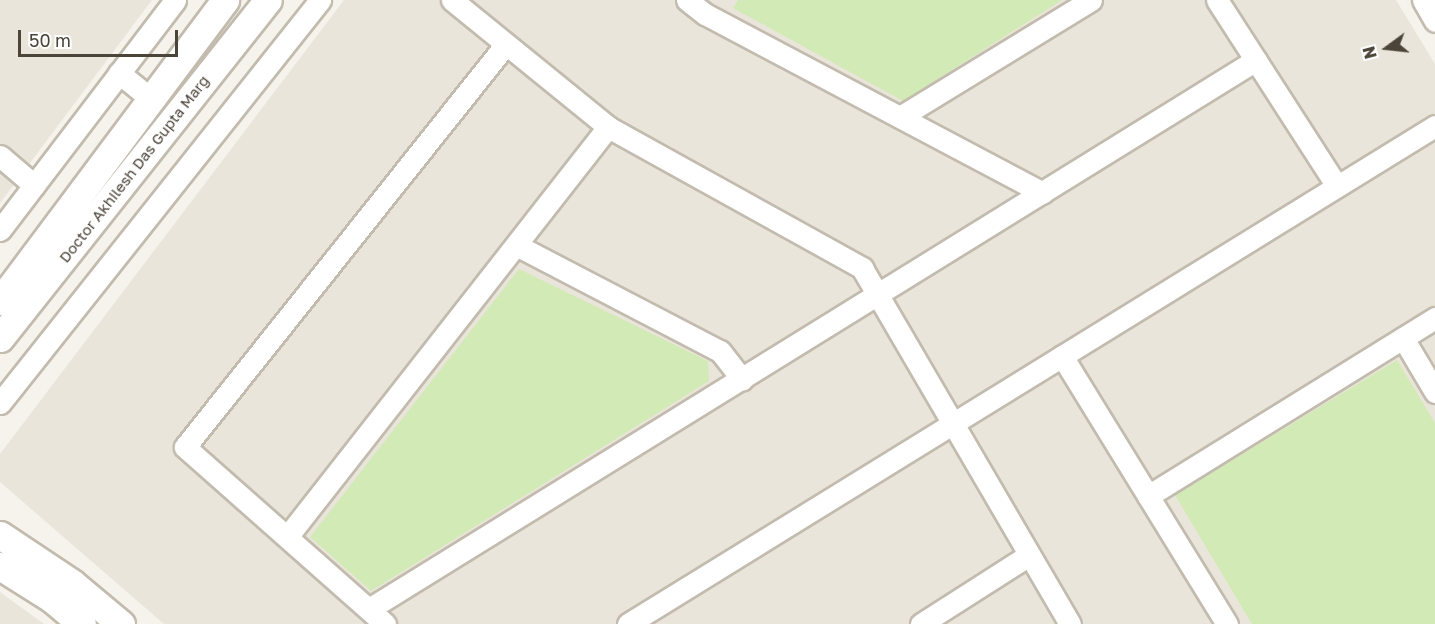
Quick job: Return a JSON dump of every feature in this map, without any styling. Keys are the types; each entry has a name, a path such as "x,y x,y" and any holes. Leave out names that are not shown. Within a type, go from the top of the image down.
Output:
{"street":[{"path":"0,230 175,0"},
{"name":"Doctor Akhilesh Das Gupta Marg","path":"0,301 225,0"},
{"name":"Doctor Akhilesh Das Gupta Marg","path":"0,338 268,0"},
{"path":"0,404 320,0"},
{"path":"452,0 608,128 862,268 1070,624"},
{"path":"687,0 709,7 900,117 1043,193"},
{"path":"900,117 1091,0"},
{"path":"1217,0 1337,186"},
{"path":"1423,0 1435,21"},
{"path":"385,624 185,447 506,44"},
{"path":"369,609 1256,60"},
{"path":"119,73 162,133"},
{"path":"628,624 1435,126"},
{"path":"287,537 608,128"},
{"path":"0,156 34,185"},
{"path":"516,245 720,351 742,379"},
{"path":"1148,496 1435,318"},
{"path":"1402,338 1435,393"},
{"path":"1062,356 1227,624"},
{"path":"0,535 72,583 121,624"},
{"path":"921,624 1029,555"},
{"path":"0,566 52,599 82,624"}],"shaded area":[{"path":"0,0 152,0 0,203"},
{"path":"344,0 1396,0 1435,64 1435,624 164,624 0,482 0,454"},
{"path":"0,592 44,624 0,624"}],"green space":[{"path":"738,0 1062,0 903,101 733,8"},
{"path":"519,269 708,361 709,381 371,591 310,537"},
{"path":"1397,360 1435,423 1435,624 1252,624 1175,495"}]}
